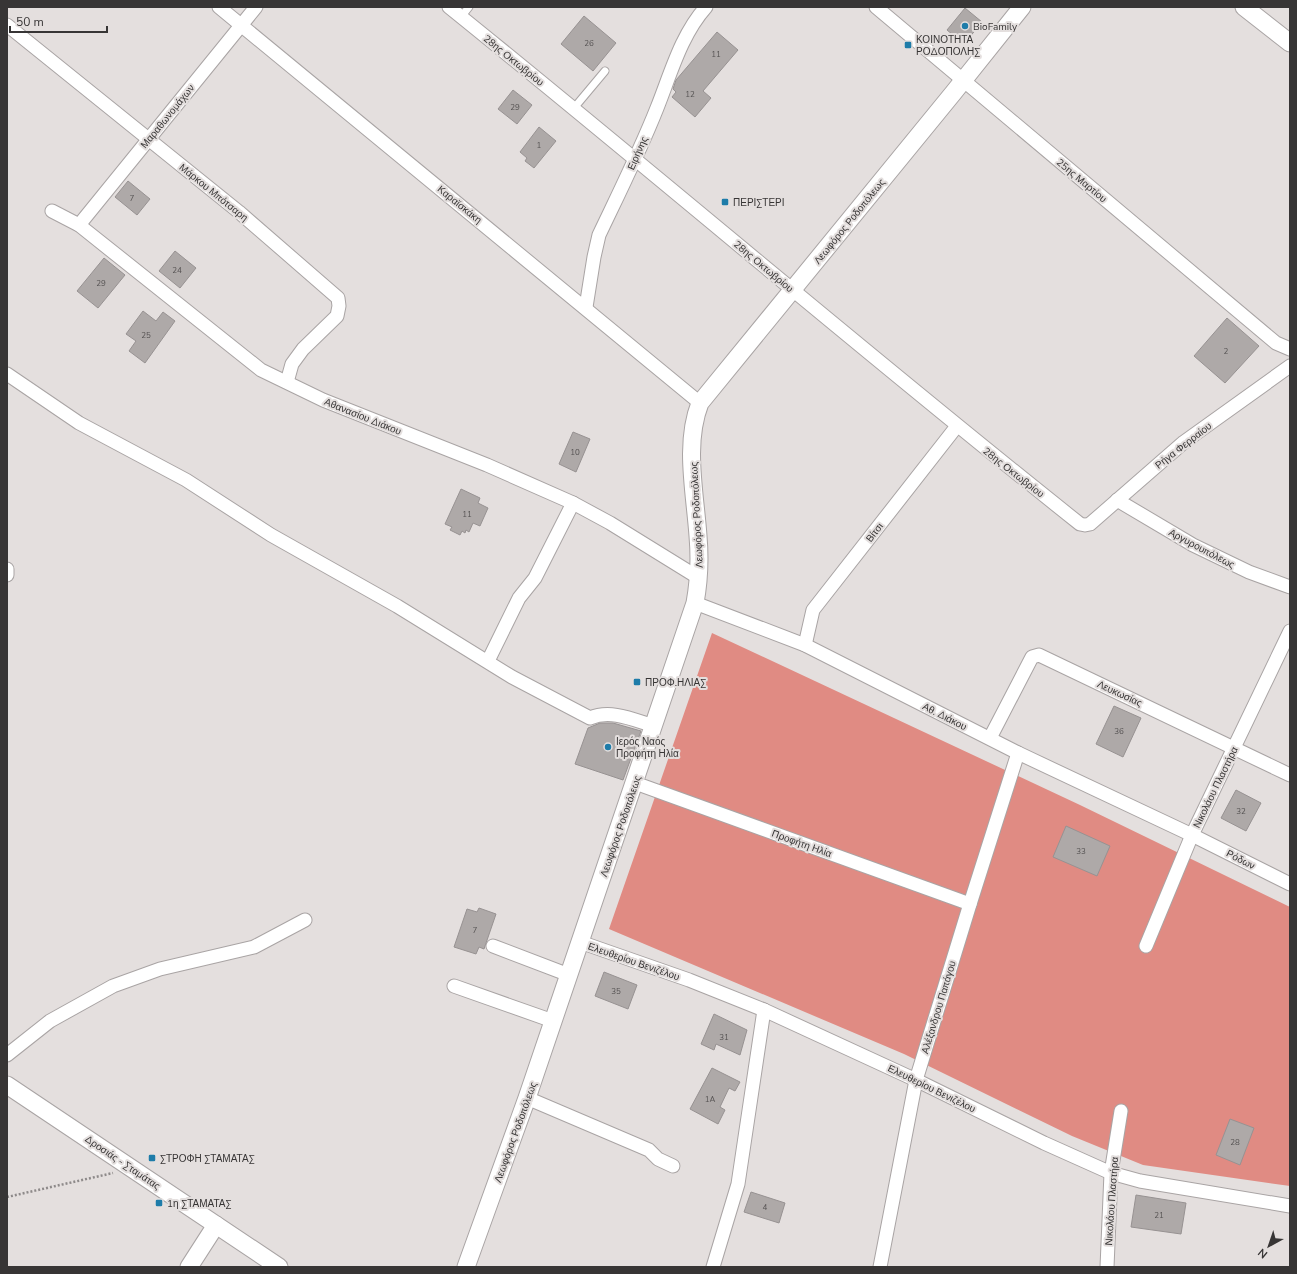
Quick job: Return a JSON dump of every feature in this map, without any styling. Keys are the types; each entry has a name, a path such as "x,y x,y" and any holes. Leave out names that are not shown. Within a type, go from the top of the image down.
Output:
{"street":[{"name":"Καραϊσκάκη","path":"219,7 586,307 700,403"},
{"name":"Μαραθωνομάχων","path":"79,225 256,7"},
{"name":"28ης Οκτωβρίου","path":"449,7 465,12 574,108 792,290 957,426 1080,524"},
{"name":"Ειρήνης","path":"586,307 599,235 657,107 673,63 699,15 706,7"},
{"name":"25ης Μαρτίου","path":"876,7 1276,343 1290,349"},
{"name":"Λεωφόρος Ροδοπόλεως","path":"466,1267 527,1098 695,603 699,578 699,538 692,439 696,415 700,403 1022,7"},
{"path":"1244,7 1290,44"},
{"name":"Μάρκου Μπότσαρη","path":"7,25 239,212 338,298 339,306 337,316 303,349 292,364 287,382"},
{"name":"Αθανασίου Διάκου","path":"52,211 79,225 261,370 323,400 487,465 574,502 610,522 699,578"},
{"name":"Ρήγα Φερραίου","path":"1080,524 1090,524 1184,442 1290,366"},
{"path":"7,374 79,423 186,480 271,535 342,574 540,693 590,718 599,715 611,714 654,726"},
{"name":"Βίτσι","path":"805,645 813,610 957,426"},
{"name":"Αργυρουπόλεως","path":"1117,500 1193,545 1249,572 1290,587"},
{"path":"488,661 519,598 535,578 574,502"},
{"path":"7,569 7,575"},
{"name":"Αθ. Διάκου","path":"695,603 805,645 1018,752 1192,835"},
{"name":"Νικολάου Πλαστήρα","path":"1146,946 1192,835 1290,631"},
{"name":"Λευκωσίας","path":"990,738 1032,657 1039,655 1290,775"},
{"name":"Αλέξανδρου Παπάγου","path":"880,1267 916,1080 1018,752"},
{"name":"Προφήτη Ηλία","path":"635,783 970,904"},
{"name":"Ρόδων","path":"1192,835 1290,884"},
{"path":"7,1055 50,1021 113,986 160,969 254,947 304,920"},
{"name":"Ελευθερίου Βενιζέλου","path":"580,942 689,980 764,1010 916,1080 1111,1174 1140,1181 1290,1206"},
{"path":"493,946 569,975"},
{"path":"454,986 553,1021"},
{"path":"713,1267 738,1184 764,1010"},
{"name":"Δροσιάς - Σταμάτας","path":"7,1085 279,1267"},
{"path":"527,1098 649,1150 658,1159 673,1166"},
{"name":"Νικολάου Πλαστήρα","path":"1107,1267 1111,1174 1122,1111"},
{"path":"189,1267 216,1224"}],"lane":[{"path":"574,108 605,71"}],"path":[{"path":"7,1196 133,1169"}],"shaded area":[{"path":"712,633 1080,805 1290,907 1290,1186 1143,1165 1072,1136 904,1054 609,929"}],"building":[{"name":"BioFamily","path":"965,8 982,22 964,44 947,30"},
{"path":"584,16 616,43 593,71 561,44"},
{"path":"717,32 738,50 703,91 711,98 695,117 672,97 676,92 673,89 676,80"},
{"path":"513,90 532,105 517,124 498,109"},
{"path":"539,127 556,141 534,168 525,161 527,158 520,152"},
{"path":"128,181 150,199 137,215 115,197"},
{"path":"175,251 196,268 180,288 159,271"},
{"path":"104,258 125,275 98,308 77,291"},
{"path":"143,311 156,321 163,312 175,321 145,363 129,351 136,341 126,334"},
{"path":"1227,318 1259,346 1225,383 1194,356"},
{"path":"573,432 590,439 576,472 559,464"},
{"path":"461,489 480,498 478,503 488,508 480,526 473,523 469,532 466,530 465,533 462,531 460,535 450,530 452,527 445,524"},
{"path":"1114,706 1141,718 1123,757 1096,744"},
{"name":"Ιερός Ναός Προφήτη Ηλία","path":"600,723 613,723 641,731 623,780 575,764 588,728"},
{"path":"1236,790 1261,803 1246,831 1221,818"},
{"path":"1066,826 1110,846 1097,876 1053,857"},
{"path":"479,908 496,914 484,949 479,947 476,954 454,947 467,909 477,912"},
{"path":"604,972 637,985 628,1009 595,996"},
{"path":"714,1014 747,1030 740,1055 716,1044 714,1050 701,1044"},
{"path":"712,1068 740,1082 735,1091 729,1088 720,1107 725,1110 718,1124 690,1109"},
{"path":"1230,1119 1254,1128 1240,1165 1216,1155"},
{"path":"751,1192 785,1203 779,1223 744,1212"},
{"path":"1136,1195 1186,1203 1181,1234 1131,1227"}],"place":[{"name":"BioFamily","path":"965,26"},
{"name":"ΚΟΙΝΟΤΗΤΑ ΡΟΔΟΠΟΛΗΣ","path":"908,45"},
{"name":"ΠΕΡΙΣΤΕΡΙ","path":"725,202"},
{"name":"ΠΡΟΦ.ΗΛΙΑΣ","path":"637,682"},
{"name":"Ιερός Ναός Προφήτη Ηλία","path":"608,747"},
{"name":"ΣΤΡΟΦΗ ΣΤΑΜΑΤΑΣ","path":"152,1158"},
{"name":"1η ΣΤΑΜΑΤΑΣ","path":"159,1203"}]}
